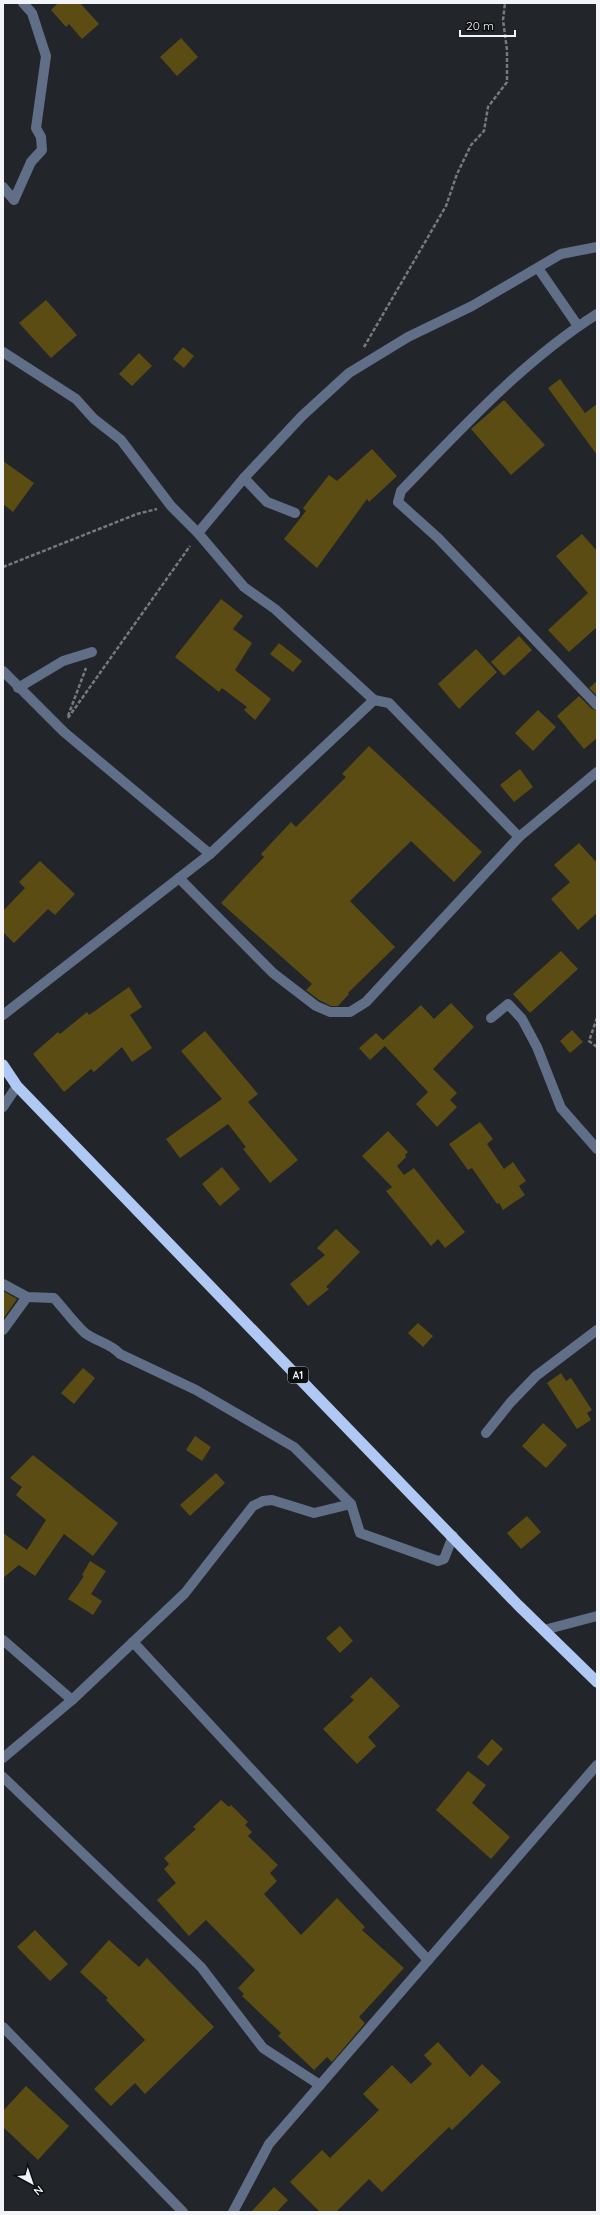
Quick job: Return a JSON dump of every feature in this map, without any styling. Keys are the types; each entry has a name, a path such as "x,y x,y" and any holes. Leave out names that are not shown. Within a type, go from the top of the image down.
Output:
{"highway":[{"name":"A1","path":"3,1065 17,1086 544,1630 597,1682"}],"street":[{"path":"3,187 14,200 31,162 42,150 41,137 36,128 46,56 32,13 23,3"},
{"path":"198,533 244,478 302,416 349,373 408,336 472,306 561,254 597,247"},
{"path":"538,268 578,326"},
{"path":"597,314 578,326 513,379 401,491 398,502 438,538 597,705"},
{"path":"3,352 76,399 94,419 121,440 171,506 198,533 244,587 275,609 374,700 389,703 519,837"},
{"path":"244,478 267,502 295,513"},
{"path":"18,688 63,661 92,652"},
{"path":"3,671 18,688 64,732 210,854"},
{"path":"3,1015 210,854 374,700"},
{"path":"179,878 273,972 316,1006 330,1012 350,1012 366,1002 519,837 597,772"},
{"path":"491,1018 508,1004 522,1019 537,1047 561,1108 597,1149"},
{"path":"3,1107 17,1086"},
{"path":"3,1284 27,1297 54,1298 85,1333 113,1346 120,1354 196,1390 294,1447 351,1504 360,1533 438,1562 444,1559 453,1536"},
{"path":"3,1330 27,1297"},
{"path":"486,1433 510,1403 536,1376 597,1330"},
{"path":"3,1758 72,1700 185,1593 253,1506 263,1501 272,1500 314,1513 351,1504"},
{"path":"544,1630 597,1616"},
{"path":"3,1640 72,1700"},
{"path":"133,1642 428,1960"},
{"path":"233,2212 269,2144 597,1765"},
{"path":"3,1777 202,1967 263,2048 320,2085"},
{"path":"3,2027 183,2212"}],"path":[{"path":"349,373 446,206 457,174 471,145 484,131 488,107 507,82 507,50 503,20 505,3"},
{"path":"3,567 137,514 171,506"},
{"path":"92,652 65,724 186,555 198,533"},
{"path":"597,1018 589,1041 597,1047"}],"building":[{"path":"58,3 80,3 99,24 82,39 69,24 66,27 51,10"},
{"path":"181,38 198,57 177,76 160,57"},
{"path":"46,300 77,335 51,358 19,323"},
{"path":"183,347 194,356 184,368 173,359"},
{"path":"139,353 152,366 132,386 119,374"},
{"path":"560,379 585,413 597,404 597,455 548,388"},
{"path":"504,400 545,445 511,475 471,429"},
{"path":"372,449 397,476 369,502 367,499 317,568 284,539 306,511 303,508 329,475 337,481"},
{"path":"3,461 34,483 13,512 3,504"},
{"path":"582,534 597,551 597,627 569,652 548,630 588,593 556,556"},
{"path":"221,599 243,616 233,629 252,643 235,670 271,699 255,720 244,710 247,707 222,688 219,692 175,657"},
{"path":"519,636 532,650 504,676 491,662"},
{"path":"279,643 302,661 293,672 270,654"},
{"path":"476,649 497,672 459,709 438,684"},
{"path":"597,681 597,696 589,688"},
{"path":"579,696 592,709 597,711 597,738 584,749 557,716"},
{"path":"538,710 556,727 533,751 515,733"},
{"path":"369,746 482,852 454,882 411,841 350,901 395,947 348,993 349,994 338,1006 331,1006 319,1000 306,990 312,984 221,903 264,857 261,854 291,822 296,827 346,777 342,774"},
{"path":"520,769 533,787 514,802 500,785"},
{"path":"579,843 597,863 597,913 578,930 551,899 570,882 554,865"},
{"path":"40,861 75,894 55,915 48,909 14,943 3,932 3,911 25,888 19,882"},
{"path":"561,951 578,969 530,1013 513,994"},
{"path":"129,987 142,1007 130,1015 152,1048 132,1062 122,1047 94,1072 91,1069 64,1092 33,1054 58,1032 60,1034 87,1012 89,1015"},
{"path":"451,1003 474,1027 433,1069 457,1093 450,1100 457,1107 437,1127 416,1104 428,1092 385,1046 370,1060 359,1048 376,1033 383,1040 421,1005 434,1019"},
{"path":"572,1030 583,1042 570,1053 560,1041"},
{"path":"205,1031 258,1094 248,1102 298,1160 270,1183 243,1149 246,1147 228,1124 180,1158 166,1139 222,1099 181,1051"},
{"path":"480,1122 493,1139 487,1144 504,1169 513,1162 526,1181 519,1186 525,1195 503,1210 499,1203 497,1204 472,1168 468,1170 449,1144"},
{"path":"388,1131 408,1152 405,1155 406,1157 397,1166 404,1175 414,1168 465,1232 445,1248 438,1239 431,1246 386,1191 392,1187 362,1156"},
{"path":"222,1167 240,1189 220,1206 202,1184"},
{"path":"336,1229 360,1252 326,1287 329,1289 308,1306 290,1284 325,1255 317,1248"},
{"path":"3,1291 17,1299 3,1319"},
{"path":"418,1323 433,1336 423,1347 408,1333"},
{"path":"83,1368 95,1378 74,1404 61,1393"},
{"path":"561,1373 566,1381 571,1378 592,1410 587,1413 591,1420 577,1429 547,1383"},
{"path":"543,1423 567,1445 546,1468 522,1446"},
{"path":"195,1436 211,1447 202,1461 186,1450"},
{"path":"33,1455 118,1523 93,1556 64,1534 35,1576 19,1565 3,1578 3,1533 27,1550 46,1520 16,1495 22,1487 10,1478"},
{"path":"216,1473 225,1483 190,1516 180,1505"},
{"path":"527,1516 541,1532 521,1549 507,1533"},
{"path":"90,1561 106,1571 91,1594 102,1601 93,1615 68,1599 84,1576 82,1575"},
{"path":"340,1626 353,1641 340,1653 326,1638"},
{"path":"371,1677 400,1706 368,1737 376,1746 357,1764 323,1729 354,1700 350,1697"},
{"path":"492,1739 503,1749 488,1766 477,1757"},
{"path":"468,1771 486,1785 472,1803 510,1837 491,1859 436,1810"},
{"path":"221,1800 229,1807 231,1805 248,1822 245,1825 252,1832 248,1836 278,1865 270,1873 277,1881 264,1894 301,1935 337,1898 365,1927 362,1930 404,1968 359,2017 365,2023 332,2062 327,2057 314,2070 278,2036 281,2033 242,1996 244,1994 238,1988 255,1970 206,1920 189,1936 157,1900 176,1883 164,1869 169,1864 164,1858 196,1829 193,1827"},
{"path":"35,1930 68,1964 50,1981 17,1947"},
{"path":"109,1940 139,1967 147,1958 214,2027 145,2094 135,2083 111,2106 94,2089 145,2040 106,2000 108,1998 80,1972"},
{"path":"438,2042 470,2077 482,2064 501,2082 452,2130 449,2127 382,2192 369,2179 336,2212 320,2212 290,2182 322,2150 330,2158 379,2110 363,2094 392,2065 411,2084 432,2064 424,2055"},
{"path":"26,2086 69,2126 38,2160 3,2127 3,2111"},
{"path":"274,2187 288,2200 277,2212 251,2212"}]}
